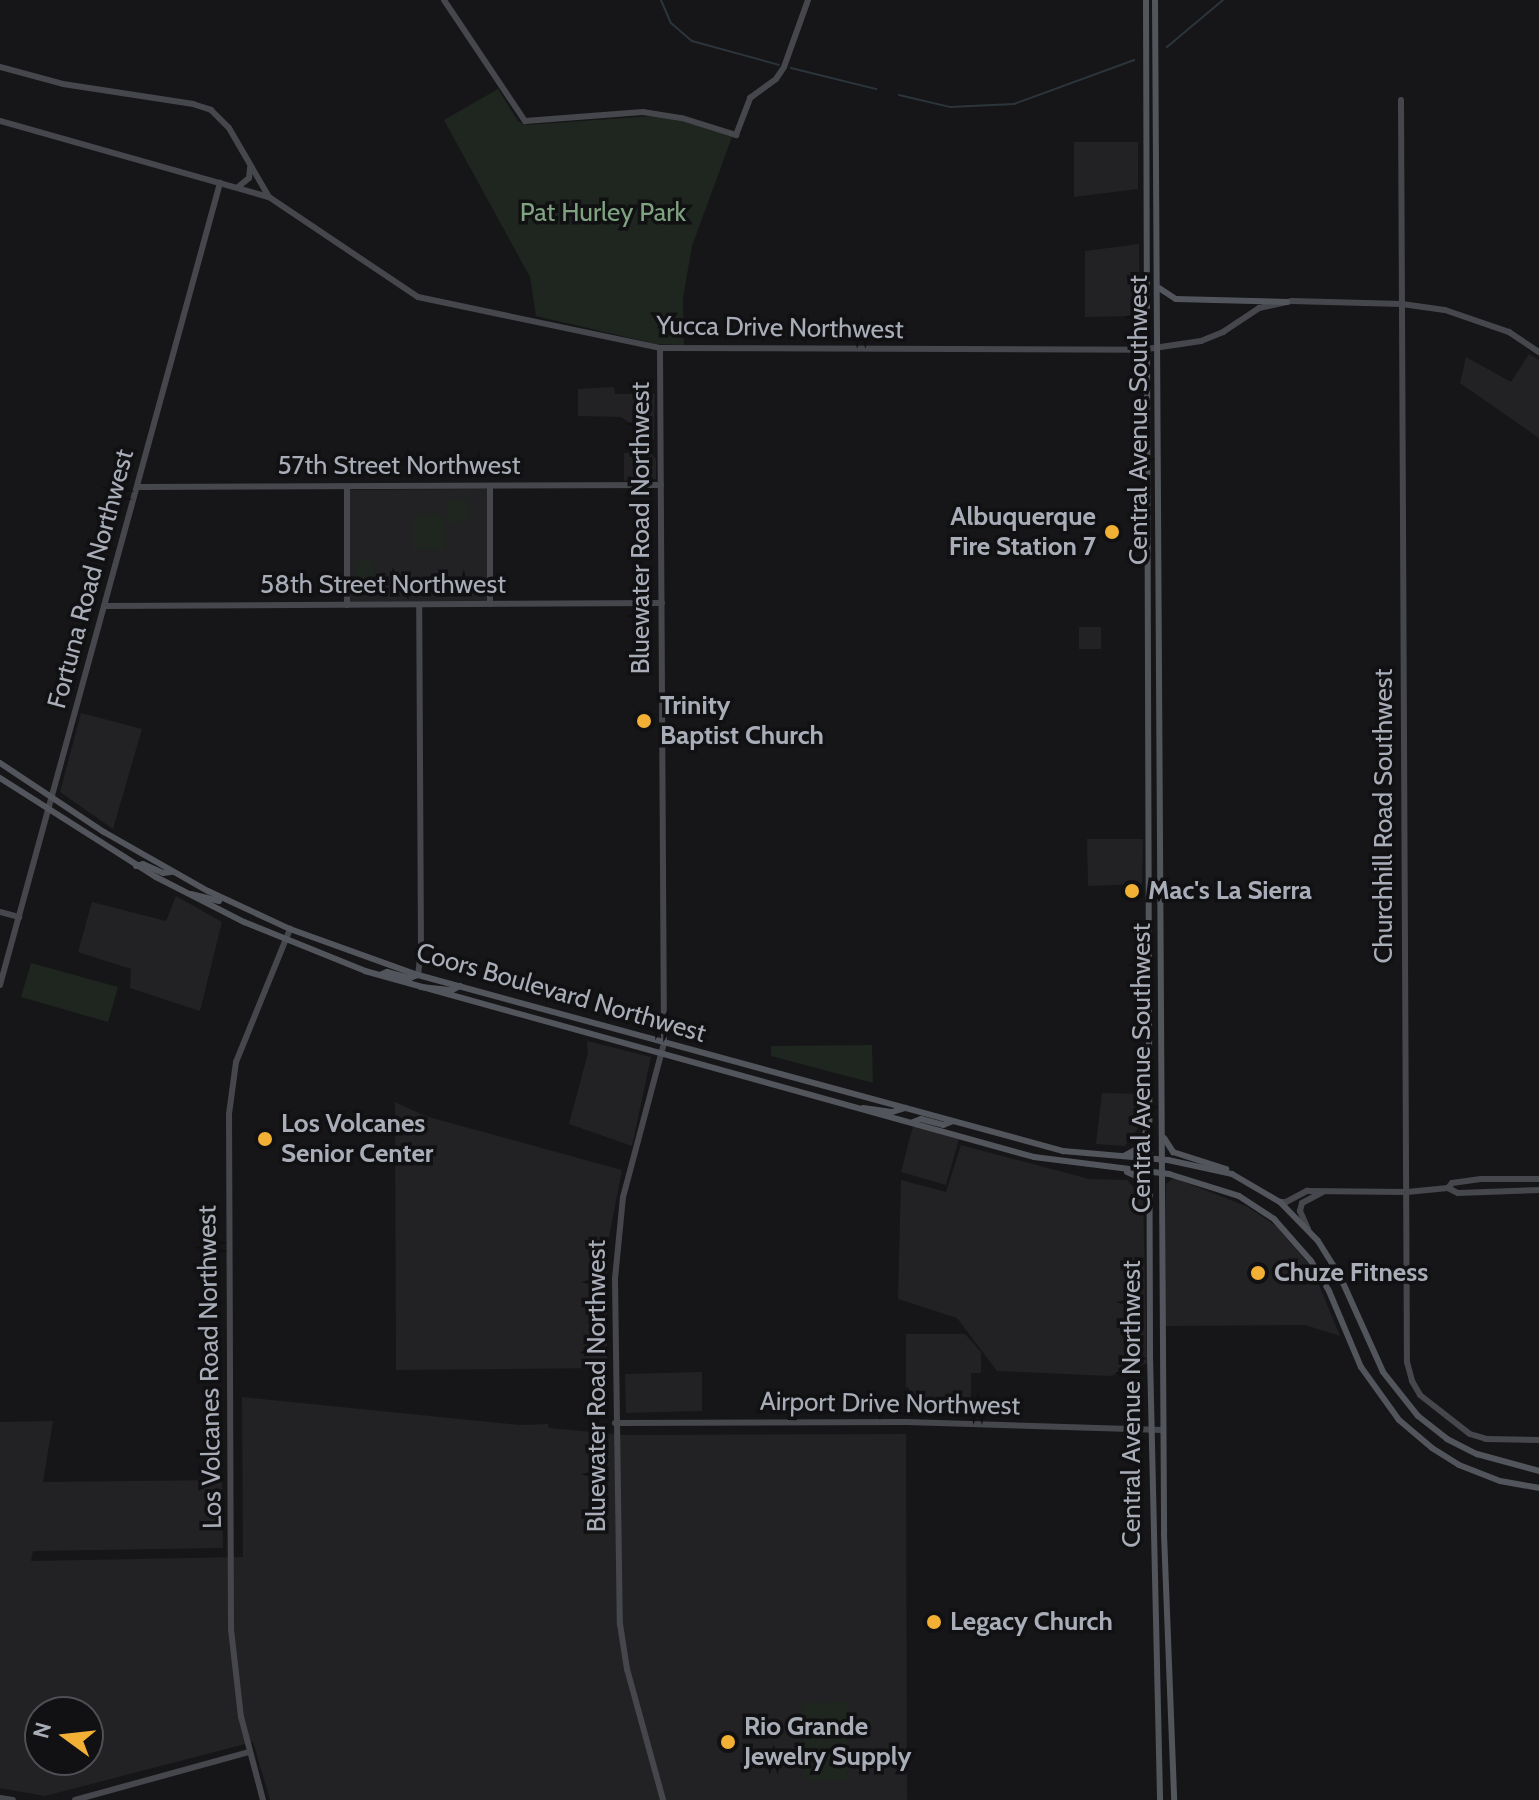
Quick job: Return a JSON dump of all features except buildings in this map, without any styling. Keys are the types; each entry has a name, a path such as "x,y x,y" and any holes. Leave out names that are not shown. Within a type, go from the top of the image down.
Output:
{"main road":[{"name":"Central Avenue Northwest","path":"1146,0 1151,1429 1160,1800"},
{"name":"Central Avenue Southwest","path":"1155,0 1159,288 1163,1478 1174,1800"},
{"path":"1159,288 1176,299 1287,302"},
{"name":"Coors Boulevard Northwest","path":"0,763 171,872 230,902 290,929 418,975 1063,1151 1163,1160 1232,1174"},
{"name":"Coors Boulevard Northwest","path":"0,778 136,866 190,894 286,940 418,988 1059,1163 1163,1173 1239,1196 1289,1233 1321,1276 1370,1384 1388,1408 1421,1440 1473,1471 1539,1488"},
{"path":"136,866 143,864 163,873 171,872"},
{"path":"190,894 198,893 230,902"},
{"path":"380,975 387,972 410,978 418,975"},
{"path":"418,988 427,985 452,990 460,986"},
{"path":"859,1109 874,1107 892,1112 905,1108"},
{"path":"1117,1158 1132,1155 1139,1148 1150,1116"},
{"path":"911,1123 921,1119 943,1125 951,1122"},
{"path":"1163,1136 1173,1152 1219,1165 1280,1202 1308,1229 1339,1274 1383,1372 1409,1406 1447,1439"},
{"path":"1059,1163 1063,1151"},
{"path":"1124,1170 1136,1176 1150,1194"},
{"path":"1421,1440 1433,1434 1477,1454 1539,1471"},
{"path":"1152,1477 1163,1478"}],"street":[{"path":"444,0 525,121 643,112 682,118 736,135 750,98 776,79 784,67 808,0"},
{"path":"0,68 63,84 203,106 225,123 269,197"},
{"name":"Churchhill Road Southwest","path":"1401,100 1407,1362 1420,1395 1470,1434 1486,1439 1539,1440"},
{"path":"0,121 269,197"},
{"path":"236,187 249,178 249,164"},
{"name":"Fortuna Road Northwest","path":"0,985 220,183"},
{"name":"Yucca Drive Northwest","path":"269,197 418,297 660,348 1146,350 1201,341 1223,332 1259,308 1287,302 1402,304 1445,310 1488,324 1539,352"},
{"name":"Bluewater Road Northwest","path":"660,348 664,1043 618,1228 615,1423 620,1627 627,1669 663,1800"},
{"name":"57th Street Northwest","path":"137,487 661,485"},
{"path":"490,486 490,604"},
{"path":"347,487 347,605"},
{"name":"58th Street Northwest","path":"104,606 662,603"},
{"path":"418,975 421,950 419,605"},
{"path":"0,912 19,917"},
{"name":"Los Volcanes Road Northwest","path":"263,1800 236,1691 231,1629 230,1096 242,1045 290,929"},
{"path":"1448,1188 1452,1183 1481,1179 1539,1179"},
{"path":"1280,1202 1307,1191 1407,1192 1448,1188 1458,1193 1539,1190"},
{"path":"1308,1229 1300,1211 1302,1203 1323,1192"},
{"name":"Airport Drive Northwest","path":"615,1423 907,1422 1163,1430"},
{"path":"75,1800 249,1752"},
{"path":"0,1798 13,1800"}],"shaded area":[{"path":"1074,142 1138,142 1138,189 1074,197"},
{"path":"1139,244 1140,316 1085,317 1085,251"},
{"path":"1529,354 1539,360 1539,438 1460,383 1466,357 1511,382"},
{"path":"614,387 615,394 655,394 654,440 621,417 578,416 578,389"},
{"path":"624,453 650,453 656,459 656,480 624,481"},
{"path":"487,489 487,601 350,602 350,490"},
{"path":"1079,627 1101,627 1101,649 1079,649"},
{"path":"81,713 142,729 113,829 60,792"},
{"path":"1087,839 1143,839 1142,884 1088,886"},
{"path":"176,896 222,922 200,1011 130,988 131,969 78,952 92,902 166,921"},
{"path":"587,1041 651,1057 632,1146 569,1124 588,1053"},
{"path":"1102,1093 1141,1094 1137,1130 1125,1146 1096,1144"},
{"path":"395,1102 425,1116 622,1170 607,1247 607,1368 396,1370"},
{"path":"913,1126 959,1139 946,1185 901,1172"},
{"path":"961,1145 1089,1179 1127,1180 1143,1197 1147,1363 1111,1376 997,1371 957,1318 898,1299 901,1180 946,1192"},
{"path":"1174,1178 1248,1207 1276,1226 1312,1268 1340,1336 1305,1325 1165,1326 1166,1184"},
{"path":"906,1334 965,1334 981,1352 981,1373 971,1373 971,1413 906,1412"},
{"path":"702,1372 702,1411 626,1413 625,1374"},
{"path":"242,1397 521,1425 548,1424 549,1428 625,1435 906,1434 907,1800 270,1800 253,1742 45,1796 0,1788 0,1422 53,1421 43,1482 222,1480 223,1548 33,1551 31,1561 243,1557"}],"green space":[{"name":"Pat Hurley Park","path":"498,89 518,121 525,125 653,116 675,118 732,137 692,246 683,298 684,345 656,344 536,316 530,277 444,120"},
{"path":"468,499 469,522 447,523 447,500"},
{"path":"444,514 445,549 413,550 413,515"},
{"path":"365,560 372,563 375,570 372,577 365,580 358,577 355,570 358,563"},
{"path":"367,577 376,586 367,595 358,586"},
{"path":"31,963 118,987 108,1022 21,997"},
{"path":"872,1045 873,1083 771,1056 771,1046"},
{"path":"847,1702 847,1780 803,1780 802,1703"}],"waterway":[{"path":"661,0 671,23 692,41 779,65"},
{"path":"1167,47 1223,0"},
{"path":"899,95 950,107 1014,104 1134,60"},
{"path":"791,68 876,89"}],"place":[{"name":"Albuquerque Fire Station 7","path":"1112,532"},
{"name":"Trinity Baptist Church","path":"644,721"},
{"name":"Mac's La Sierra","path":"1132,891"},
{"name":"Los Volcanes Senior Center","path":"265,1139"},
{"name":"Chuze Fitness","path":"1258,1273"},
{"name":"Legacy Church","path":"934,1622"},
{"name":"Rio Grande Jewelry Supply","path":"728,1742"}]}
